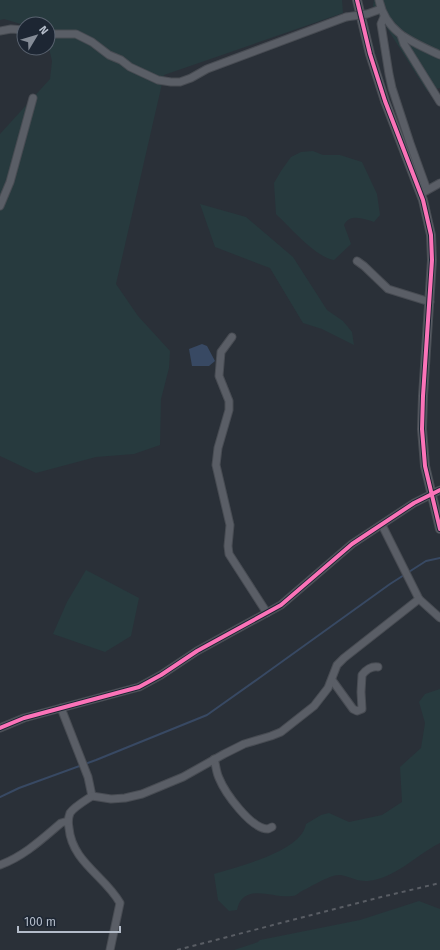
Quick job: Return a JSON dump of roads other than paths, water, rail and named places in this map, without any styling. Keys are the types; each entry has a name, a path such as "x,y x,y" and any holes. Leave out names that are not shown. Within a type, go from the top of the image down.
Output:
{"street":[{"path":"357,0 370,54 385,101 424,192"},
{"path":"379,0 384,17 401,35 440,55"},
{"path":"56,34 76,34 86,38 109,55 121,60 130,67 158,80 180,82 207,69 228,62 270,44 346,17 367,14 381,9"},
{"path":"384,17 381,24 389,74 424,192 431,235 432,260 422,429 425,466 430,494 440,529"},
{"path":"0,31 16,29"},
{"path":"401,35 404,44 440,102"},
{"path":"0,206 10,182 34,98"},
{"path":"424,192 440,183"},
{"path":"357,261 388,289 430,302"},
{"path":"232,336 221,352 219,376 229,402 229,410 218,448 216,465 230,525 228,546 229,554 267,613"},
{"path":"0,728 24,718 139,687 161,675 196,651 282,605 352,544 382,526 414,503 440,490"},
{"path":"382,526 419,599 440,618"},
{"path":"110,950 120,903 108,886 89,869 72,845 68,821 70,813 92,796 111,799 125,798 142,794 183,777 244,744 281,732 314,706 328,688 337,666 344,658 419,599"},
{"path":"332,680 357,711 362,709 362,675 369,668 378,667"},
{"path":"61,708 88,777 92,796"},
{"path":"214,759 219,779 242,813 260,828 268,829 272,827"},
{"path":"0,864 18,857 61,823 68,821"}],"water":[{"path":"202,344 207,346 215,361 209,366 192,366 189,349"}],"waterway":[{"path":"0,797 19,788 96,760 207,715 390,584 426,561 440,558"}],"railway":[{"path":"177,950 440,883"}]}
